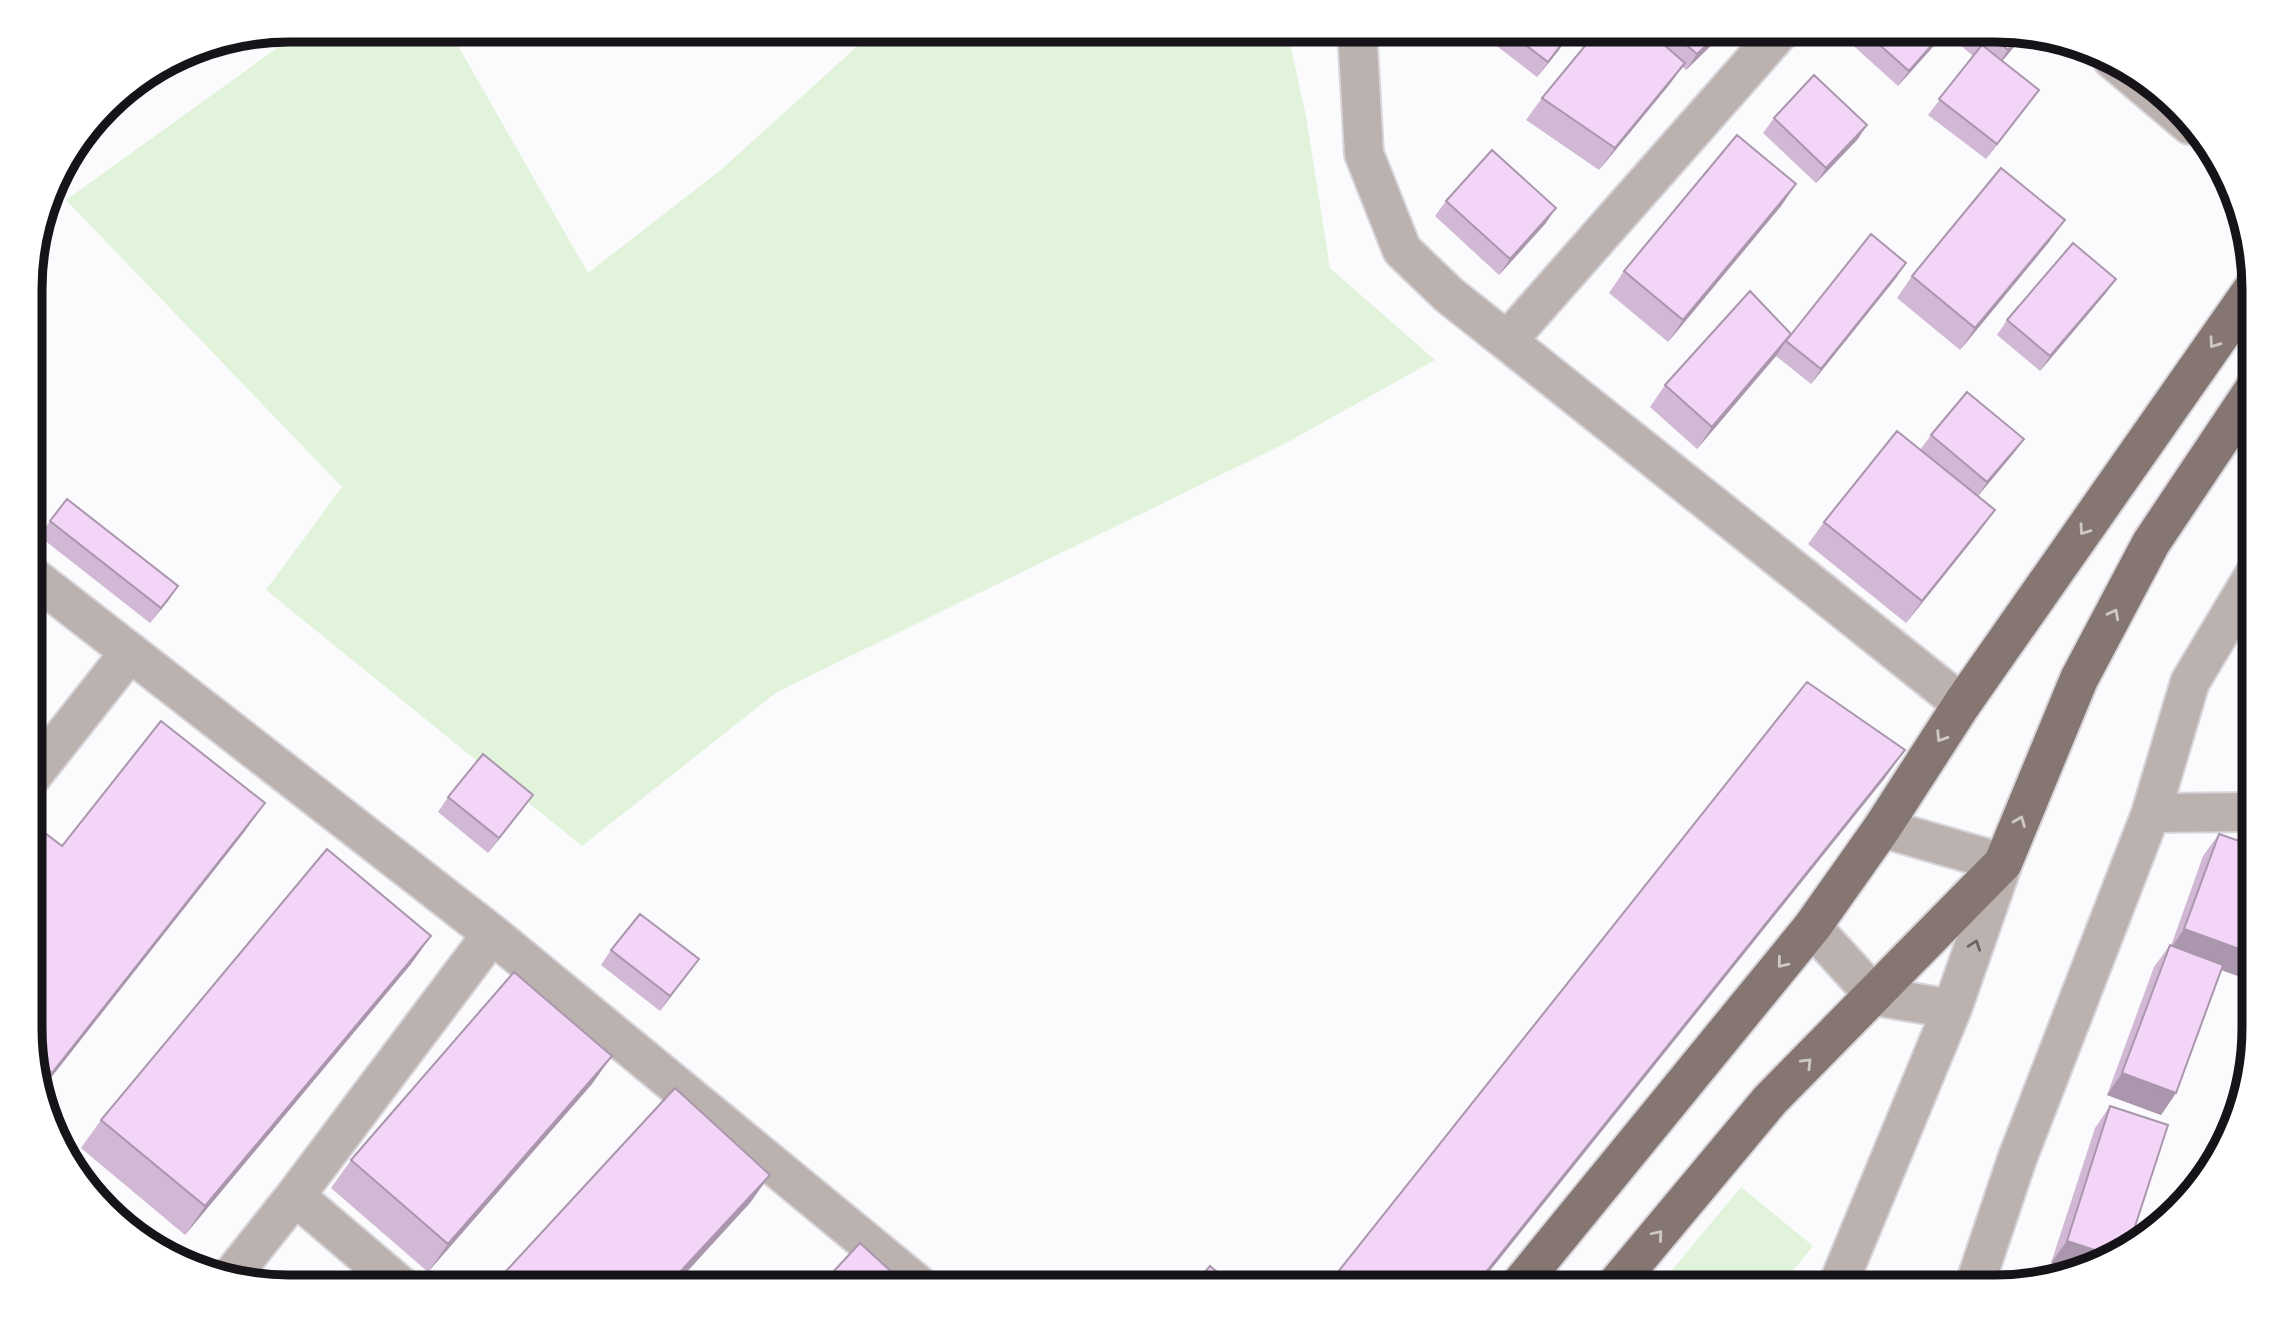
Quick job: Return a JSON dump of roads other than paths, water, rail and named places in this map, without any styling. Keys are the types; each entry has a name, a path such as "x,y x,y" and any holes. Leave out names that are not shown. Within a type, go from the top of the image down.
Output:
{"main road":[{"path":"1528,1274 1812,927 1882,828 1962,704 2241,306"},
{"path":"1625,1274 1770,1100 2003,863 2085,668 2151,543 2241,408"}],"street":[{"path":"1358,42 1364,153 1402,250 1449,295 1962,704"},
{"path":"1507,341 1770,42"},
{"path":"42,584 492,934 906,1275"},
{"path":"1978,1274 2017,1159 2151,813 2189,682 2241,596"},
{"path":"42,763 130,652"},
{"path":"2151,813 2242,813"},
{"path":"1842,1274 1952,1009 2003,863 1882,828"},
{"path":"1812,927 1875,996 1952,1009"},
{"path":"237,1269 492,934"},
{"path":"295,1196 388,1275"}]}
